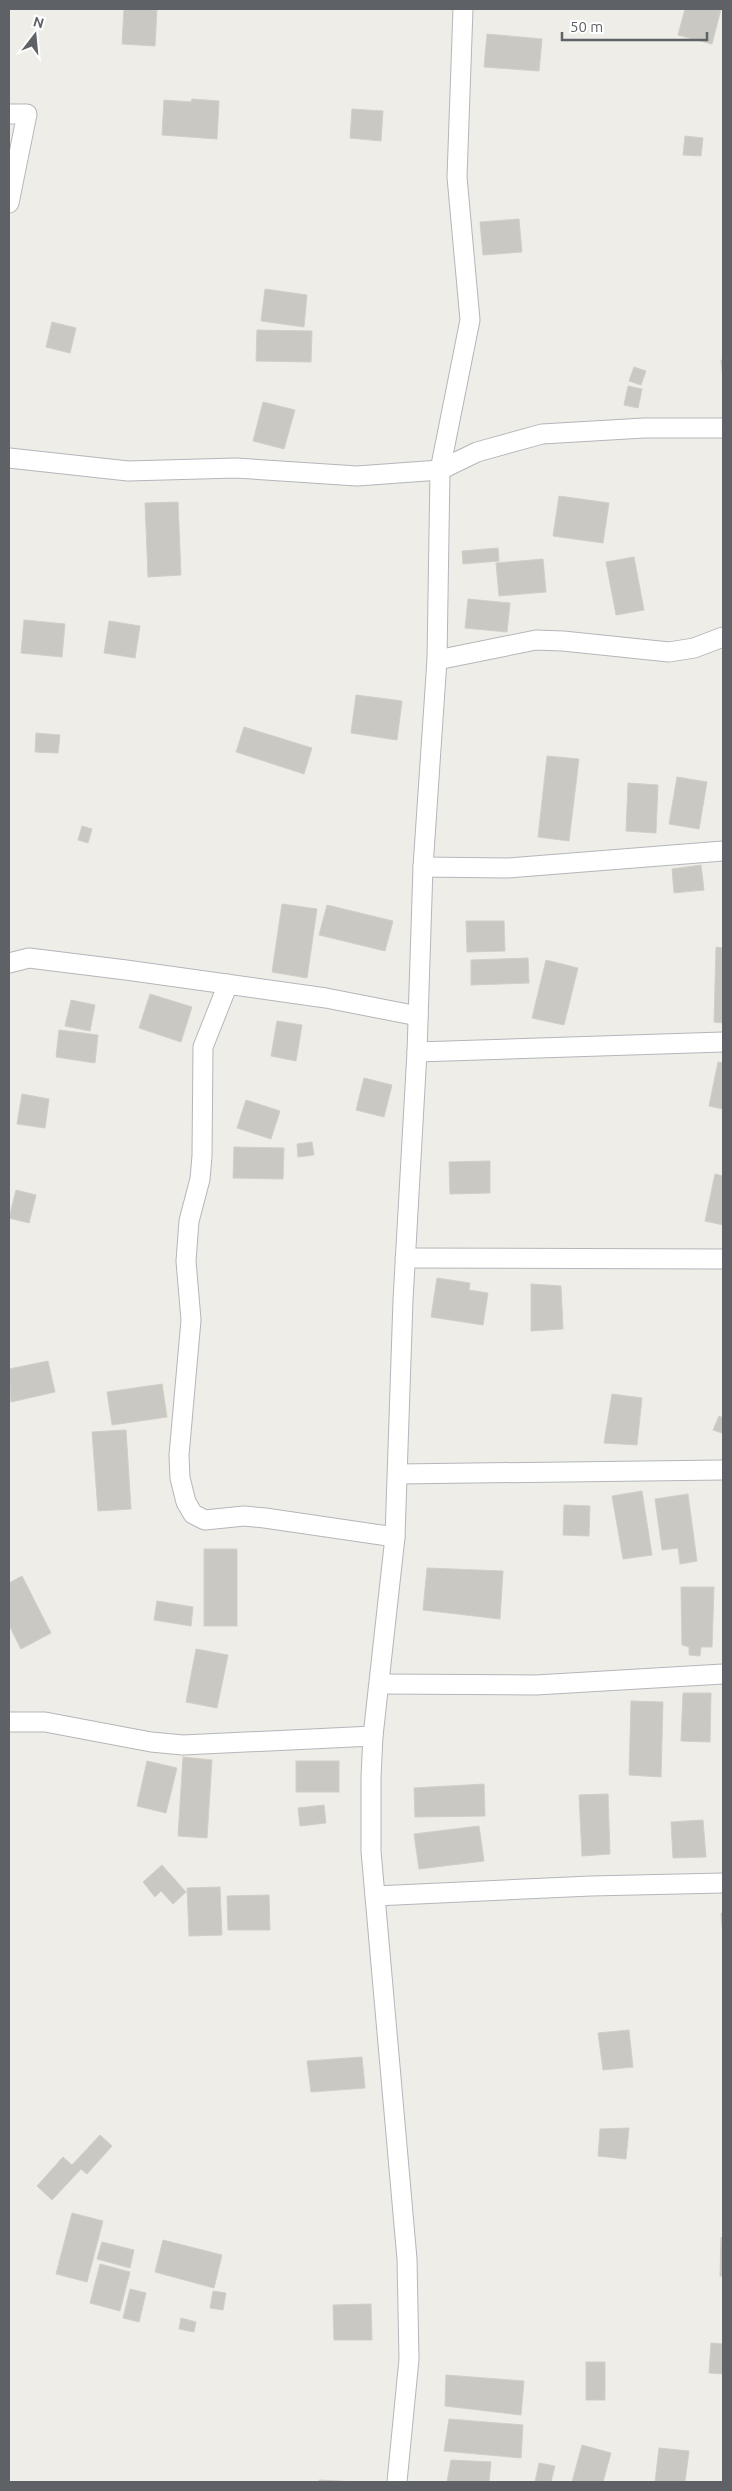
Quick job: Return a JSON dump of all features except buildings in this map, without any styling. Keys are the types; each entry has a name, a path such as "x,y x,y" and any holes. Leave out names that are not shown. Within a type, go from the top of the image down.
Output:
{"street":[{"path":"397,2482 409,2360 407,2259 371,1851 373,1736 395,1537 405,1258 417,1052 424,868 437,660 440,470 470,320 457,178 463,9"},
{"path":"9,114 27,114 9,203"},
{"path":"9,458 128,471 236,468 357,476 440,470 478,452 542,434 644,428 723,428"},
{"path":"437,660 536,640 668,652 694,648 723,638"},
{"path":"424,868 526,867 723,851"},
{"path":"9,963 29,958 326,998 418,1016"},
{"path":"228,984 203,1047 202,1156 187,1242 186,1261 191,1320 179,1455 180,1478 186,1502 193,1514 205,1520 244,1516 395,1537"},
{"path":"417,1052 723,1042"},
{"path":"405,1258 723,1259"},
{"path":"398,1474 723,1470"},
{"path":"380,1684 536,1685 723,1674"},
{"path":"9,1722 45,1722 151,1742 183,1745 373,1736"},
{"path":"375,1896 591,1886 723,1883"}]}
